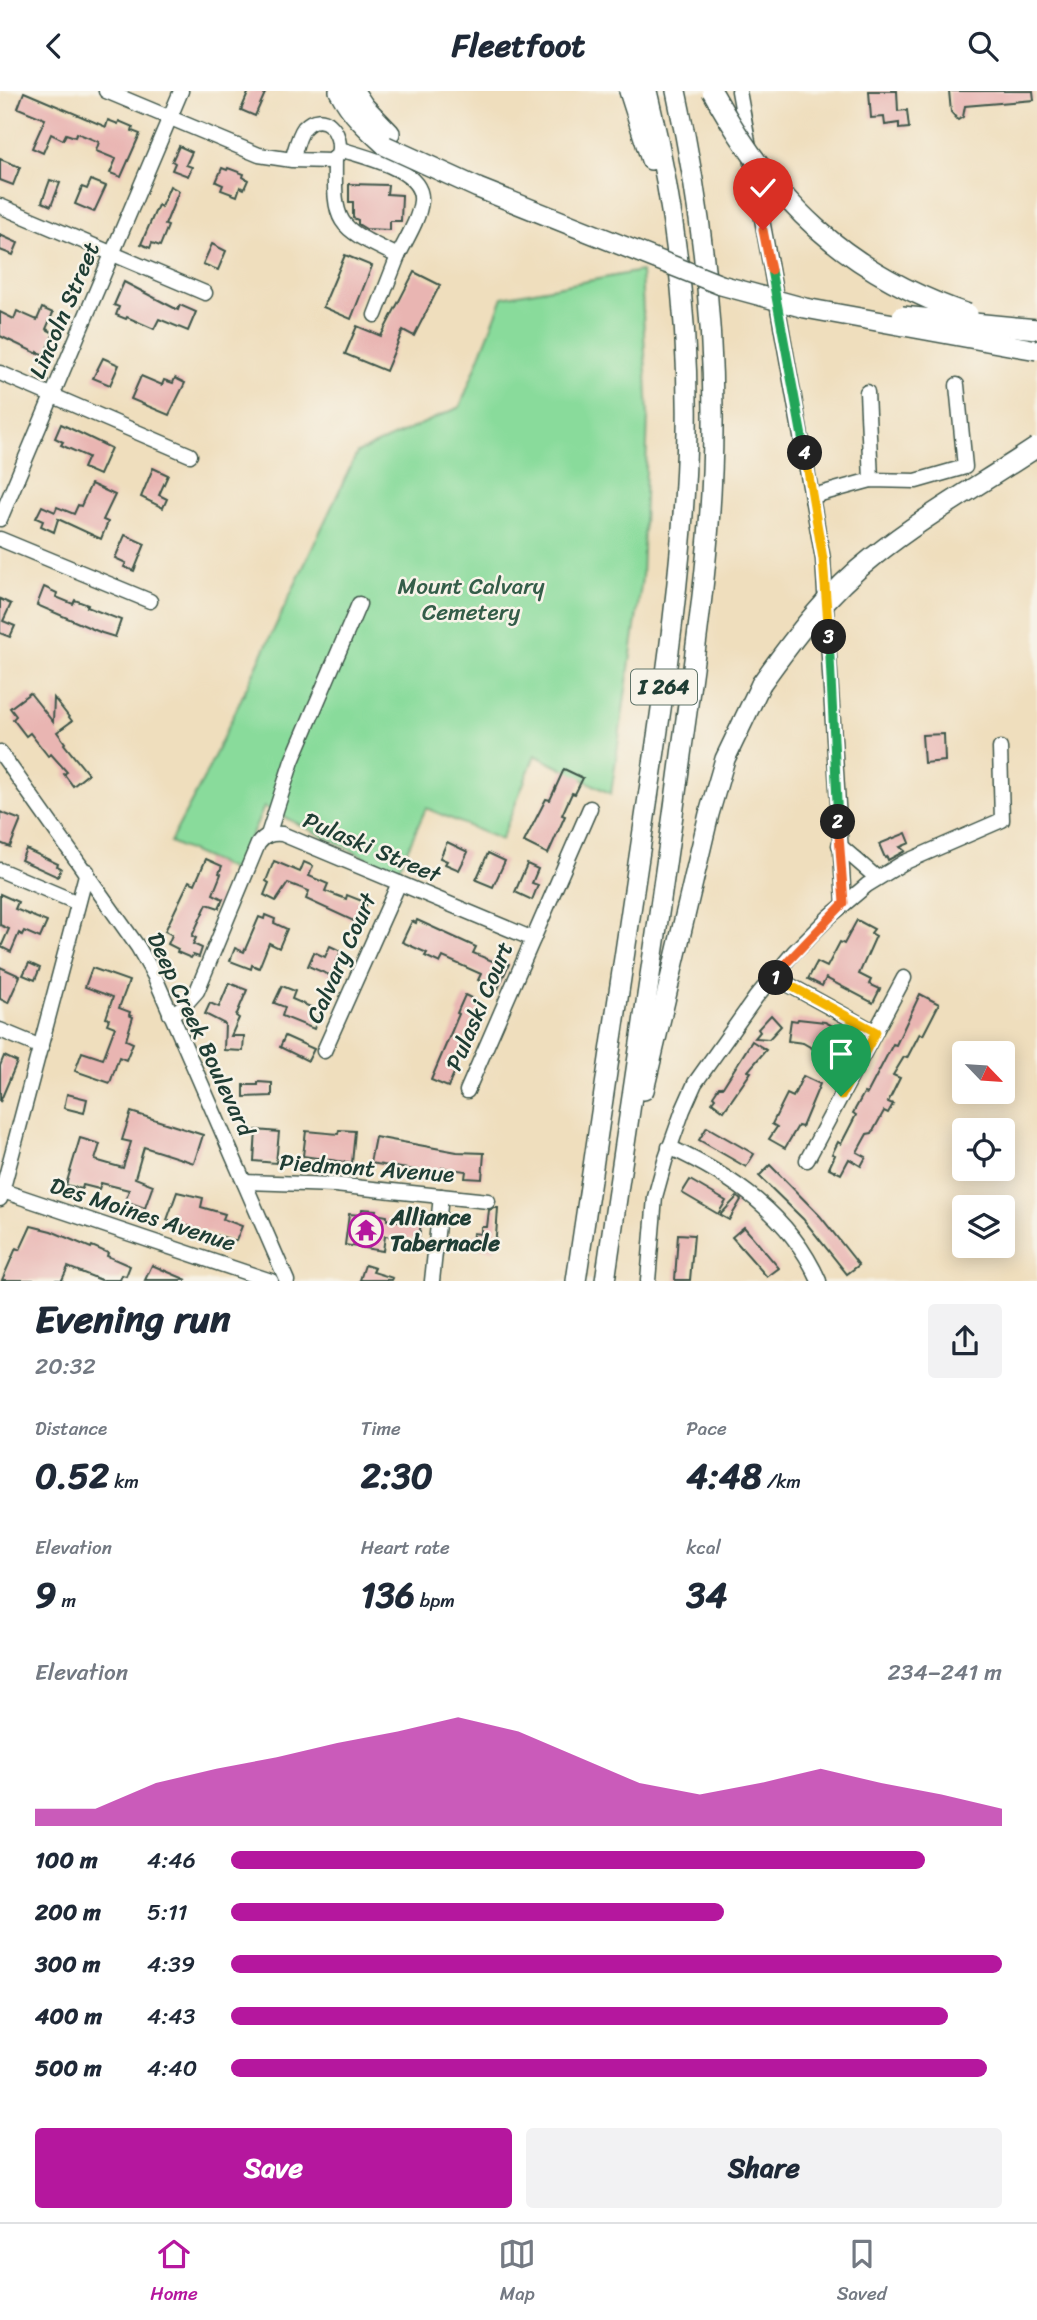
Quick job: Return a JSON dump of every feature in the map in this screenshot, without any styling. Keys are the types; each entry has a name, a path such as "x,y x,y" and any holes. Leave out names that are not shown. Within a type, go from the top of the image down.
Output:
{"highway":[{"path":"339,91 361,124 478,188 722,285 805,309 1037,350"},
{"path":"354,91 390,141 633,240 775,291 894,315 1037,329"},
{"path":"629,91 674,226"},
{"name":"I 264","path":"576,1280 661,710 678,571 685,476 687,387 674,226 648,91"},
{"name":"I 264","path":"605,1280 700,615 713,462 713,389 705,267 695,189 676,91"},
{"path":"712,91 754,160 781,195 856,260 910,292 936,303 974,316 1037,329"},
{"path":"622,1165 654,1052 709,814 725,759 761,684 793,638 823,604 873,557 1037,447"}],"street":[{"path":"106,91 259,155 292,160 331,160 337,154"},
{"name":"Lincoln Street","path":"0,519 181,91"},
{"path":"739,91 823,559 844,903"},
{"path":"292,160 303,130 318,121 329,124 337,132 341,143 337,154 334,193 342,223 360,237 398,256"},
{"path":"337,154 396,169 408,175 418,185 421,201 417,217 374,315"},
{"path":"0,206 205,293"},
{"path":"0,373 190,455"},
{"path":"813,496 871,480 916,481 965,467 957,385"},
{"path":"867,392 871,480"},
{"path":"0,539 150,601"},
{"path":"268,835 292,761 359,604"},
{"path":"648,1280 655,1198 669,1147 695,1083 774,976 844,903 877,879 925,852 1002,820 1000,748"},
{"name":"Deep Creek Boulevard","path":"0,752 138,947 287,1280"},
{"name":"Pulaski Court","path":"467,1091 590,808"},
{"name":"Pulaski Street","path":"170,1014 182,1008 197,991 258,844 268,835 282,834 533,939"},
{"path":"839,845 877,879"},
{"path":"0,870 78,903"},
{"path":"1,1193 86,871"},
{"name":"Calvary Court","path":"324,1051 399,883"},
{"path":"774,976 876,1032"},
{"path":"807,1160 904,978"},
{"path":"0,1030 41,1047"},
{"path":"669,1147 723,1175 771,1212 800,1245 819,1280"},
{"name":"Piedmont Avenue","path":"244,1182 335,1185 488,1201"},
{"name":"Des Moines Avenue","path":"1,1193 271,1280"},
{"path":"432,1280 441,1196"}],"green space":[{"name":"Mount Calvary Cemetery","path":"641,271 648,416 642,578 611,794 535,755 501,840 426,808 397,873 264,807 235,871 170,842 203,780 357,453 460,407 503,297"}],"building":[{"path":"249,91 266,91 255,116 241,110"},
{"path":"869,91 897,91 898,111 907,110 909,128 899,129 899,123 885,125 884,117 871,118"},
{"path":"949,91 1033,91 1034,100 965,106 963,117 958,120 951,112"},
{"path":"24,92 106,127 108,120 133,127 132,131 140,134 121,177 110,173 116,159 96,151 99,142 77,133 75,137 66,134 63,140 51,134 43,153 32,148 45,119 18,108"},
{"path":"179,146 192,152 186,165 192,167 188,176 172,170 175,163 172,161"},
{"path":"0,159 20,167 13,185 0,180"},
{"path":"222,168 244,174 243,177 248,180 244,189 240,187 237,196 221,190 223,185 216,182"},
{"path":"50,180 60,183 51,206 42,202"},
{"path":"91,180 106,186 94,212 75,204 82,187 87,189"},
{"path":"349,184 388,185 387,194 402,195 401,221 390,221 390,230 366,229 358,224 358,220 353,218 353,202 349,202"},
{"path":"170,186 179,191 165,225 168,226 160,246 152,243 150,248 141,244 158,205 161,207"},
{"path":"0,235 18,243 13,255 0,250"},
{"path":"212,244 226,251 218,270 203,264"},
{"path":"345,255 372,266 351,319 323,307"},
{"path":"414,272 440,285 414,336 403,330 386,371 345,354 357,326 381,336"},
{"path":"124,282 178,310 180,305 196,312 188,331 159,319 154,329 116,315 119,307 114,305"},
{"path":"42,308 53,313 46,329 54,333 44,355 0,336 0,312 14,319 17,311 37,320"},
{"path":"103,358 119,365 110,385 93,378"},
{"path":"141,376 162,385 164,380 173,383 175,378 185,383 169,415 131,399"},
{"path":"61,424 111,448 99,475 83,468 88,457 61,445 63,442 55,438"},
{"path":"153,468 168,475 159,495 167,499 163,508 141,497"},
{"path":"91,484 115,495 103,520 108,522 101,539 58,519 54,532 41,526 43,521 36,518 42,506 55,512 57,507 74,514 78,505 81,506"},
{"path":"125,535 145,544 134,571 124,567 126,563 115,558"},
{"path":"44,587 57,593 56,597 73,604 75,600 121,620 115,637 37,605"},
{"path":"0,599 11,604 3,621 15,626 10,637 0,633"},
{"path":"30,693 53,722 54,698 72,721 57,732 88,774 73,786 64,774 67,772 51,754 48,756 30,733 26,736 13,719 16,716 10,708"},
{"path":"944,734 945,761 924,763 922,735"},
{"path":"564,769 583,778 575,794 572,793 548,854 524,842 546,799 550,800"},
{"path":"0,812 21,820 10,847 0,843"},
{"path":"906,833 910,843 900,847 905,851 888,860 885,858 879,844"},
{"path":"447,842 468,852 459,870 445,864 447,861 440,858"},
{"path":"26,849 58,864 61,868 58,877 21,860"},
{"path":"488,853 505,861 493,887 476,880"},
{"path":"206,859 222,866 213,894 223,899 219,908 207,904 192,936 196,938 193,944 202,948 199,957 193,955 191,958 177,952 178,949 168,944 172,935 165,931 189,881 195,884"},
{"path":"274,861 300,872 304,862 313,866 309,876 328,884 325,891 346,899 347,895 367,903 358,923 306,899 309,891 288,883 276,901 264,895"},
{"path":"527,864 538,869 532,883 538,885 532,900 515,892"},
{"path":"0,894 18,902 15,909 47,922 40,938 24,931 22,935 19,933 11,952 1,947 9,929 0,925"},
{"path":"265,915 287,929 279,948 269,943 259,968 252,965 251,969 230,961 235,948 244,952 259,917 264,919"},
{"path":"417,920 476,947 473,953 497,963 499,959 509,964 498,989 478,980 481,974 443,957 440,963 425,956 427,953 402,942 412,921 416,923"},
{"path":"857,920 874,929 871,933 876,936 859,974 871,980 869,984 880,989 873,1003 826,978 822,986 808,979 817,962 827,967 840,942 844,944"},
{"path":"330,946 341,951 337,961 340,963 334,977 308,966 314,952 325,957"},
{"path":"29,963 40,968 35,980 23,975"},
{"path":"0,967 20,976 8,1003 0,999"},
{"path":"92,968 129,981 119,1008 130,1012 129,1015 133,1017 126,1040 133,1043 126,1060 119,1057 110,1083 75,1071 82,1052 103,1059 115,1027 107,1024 109,1019 106,1018 113,997 85,987"},
{"path":"229,983 247,990 231,1036 244,1036 243,1051 224,1050 225,1024 205,1014 210,1003 219,1007"},
{"path":"282,986 295,991 292,999 320,1011 314,1029 282,1016 285,1007 274,1003"},
{"path":"920,994 939,1004 923,1035 920,1033 907,1058 904,1057 893,1075 900,1078 888,1102 893,1104 888,1113 884,1111 857,1152 866,1157 861,1166 849,1159 841,1174 829,1168 835,1155 832,1154 838,1142 841,1144 864,1093 867,1094 893,1044 896,1045"},
{"path":"465,995 481,1003 448,1087 431,1080"},
{"path":"771,1015 781,1026 769,1039 755,1038 760,1032 758,1029"},
{"path":"791,1020 825,1022 833,1026 828,1036 850,1046 843,1060 819,1048 817,1051 803,1043 788,1041"},
{"path":"285,1036 314,1049 308,1061 280,1047"},
{"path":"752,1041 766,1050 748,1071 751,1072 724,1111 712,1102 715,1098 713,1096 719,1087 723,1087"},
{"path":"4,1056 17,1062 0,1102 0,1066"},
{"path":"803,1076 820,1084 802,1127 798,1126 785,1148 769,1139 777,1127 772,1124 787,1094 793,1097"},
{"path":"258,1082 272,1083 272,1096 244,1097 244,1085 258,1085"},
{"path":"67,1094 87,1099 84,1113 64,1108"},
{"path":"131,1112 203,1135 194,1163 144,1147 135,1178 153,1185 145,1208 125,1201 129,1190 101,1183 99,1189 66,1185 80,1138 100,1144 95,1160 123,1168 131,1142 122,1140"},
{"path":"707,1127 754,1154 746,1167 699,1140"},
{"path":"256,1130 279,1132 276,1163 254,1161"},
{"path":"339,1130 355,1131 352,1163 303,1156 306,1131 338,1134"},
{"path":"375,1137 457,1152 484,1153 482,1179 465,1178 466,1171 442,1168 442,1172 420,1171 370,1163"},
{"path":"770,1165 820,1216 859,1265 847,1274 803,1219 759,1176"},
{"path":"690,1180 726,1201 718,1214 682,1193"},
{"path":"177,1192 203,1198 201,1207 225,1214 223,1219 242,1226 236,1241 167,1220"},
{"path":"737,1197 741,1200 729,1220 720,1215"},
{"path":"498,1208 495,1250 472,1248 473,1233 481,1234 481,1227 487,1227 489,1210"},
{"name":"Alliance Tabernacle","path":"362,1209 376,1210 375,1214 387,1216 387,1220 409,1222 409,1218 421,1219 419,1240 385,1236 383,1251 345,1245 349,1214 361,1215"},
{"path":"31,1226 108,1253 107,1256 130,1266 126,1276 122,1275 120,1280 101,1280 68,1267 62,1280 2,1280 16,1248 20,1250"},
{"path":"744,1227 779,1268 767,1277 732,1237"},
{"path":"678,1234 694,1235 690,1280 675,1280"},
{"path":"152,1265 161,1269 187,1280 145,1280"},
{"path":"365,1265 375,1268 373,1272 393,1278 392,1280 360,1280"}],"place":[{"name":"Alliance Tabernacle","path":"366,1230"}],"route":[{"path":"763,230 823,559 844,903 794,952 774,976 876,1032 841,1096"}]}
